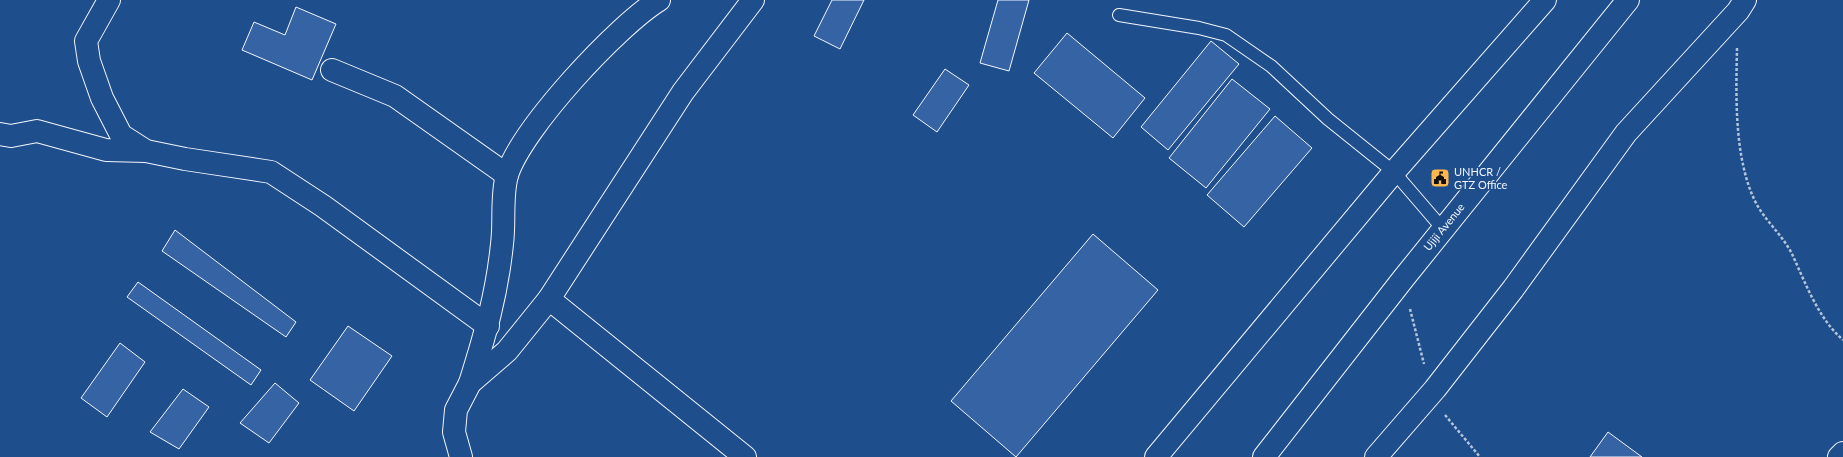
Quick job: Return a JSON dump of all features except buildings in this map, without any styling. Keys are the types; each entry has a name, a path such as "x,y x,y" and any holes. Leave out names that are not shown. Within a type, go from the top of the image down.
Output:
{"street":[{"path":"109,0 86,41 89,61 102,98 121,135 146,151"},
{"path":"461,457 454,432 456,410 470,383 488,326 496,291 502,243 503,203 507,175 524,140 573,79 623,28 648,7 659,0"},
{"path":"470,383 507,350 549,299 683,92 753,0"},
{"path":"1156,457 1394,172 1545,0"},
{"name":"Ujiji Avenue","path":"1264,457 1443,229 1628,0"},
{"path":"1376,457 1435,389 1513,289 1626,133 1741,5"},
{"path":"332,70 395,96 507,175"},
{"path":"0,134 11,136 37,130 106,150 146,151 185,159 271,172 323,206 488,326"},
{"path":"549,299 745,457"},
{"path":"1839,457 1843,453"}],"lane":[{"path":"1119,15 1226,34 1271,66 1328,119 1394,172 1443,229"}],"path":[{"path":"1741,5 1736,99 1738,131 1745,172 1754,200 1783,239 1816,305 1836,333 1843,340"}],"place":[{"name":"UNHCR / GTZ Office","path":"1440,178"}]}
